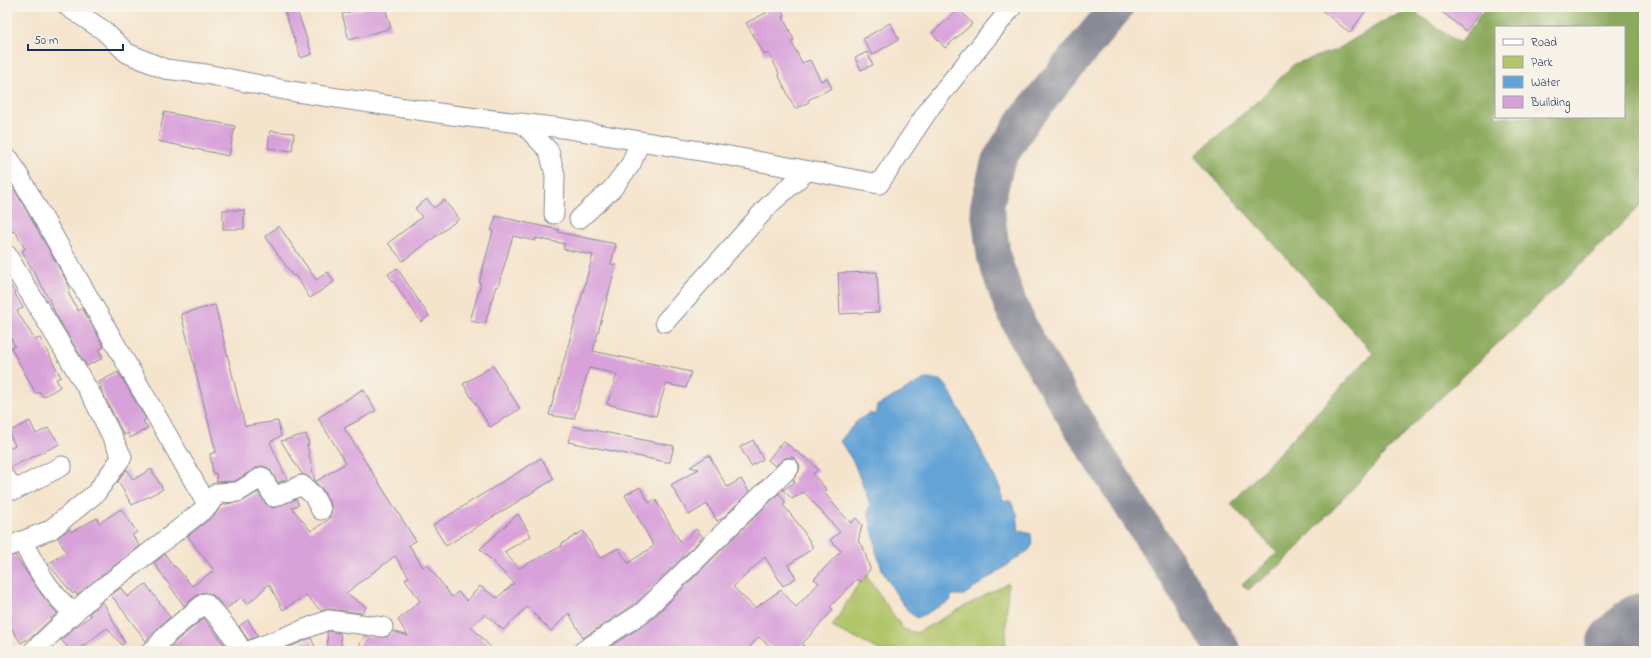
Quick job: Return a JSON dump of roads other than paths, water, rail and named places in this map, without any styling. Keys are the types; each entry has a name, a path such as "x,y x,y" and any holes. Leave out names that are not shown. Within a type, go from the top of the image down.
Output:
{"street":[{"path":"68,7 103,30 127,53 165,68 206,74 290,91 640,141 880,184 932,105 1012,7"},
{"path":"523,124 549,151 555,175 554,214"},
{"path":"579,219 612,189 631,164 640,141"},
{"path":"7,158 10,160 208,506"},
{"path":"665,322 770,204 807,171"},
{"path":"7,255 93,398 122,456 96,493 50,530 14,544 38,571 61,603 74,613"},
{"path":"10,488 62,466"},
{"path":"583,651 642,613 789,468"},
{"path":"33,651 93,595 208,506 217,493 238,492 262,477 274,497 302,485 313,495 321,510"},
{"path":"151,651 155,649 167,634 205,603 233,634 242,651"},
{"path":"249,651 328,620 346,621 383,627"}],"water":[{"path":"925,379 941,380 948,388 1001,490 1000,494 1004,502 1010,500 1017,514 1019,531 1031,534 1032,545 1029,550 964,595 952,595 950,601 917,618 910,613 900,600 883,572 876,551 868,512 870,504 854,463 840,441 855,423 869,413 875,415 877,406"}]}
